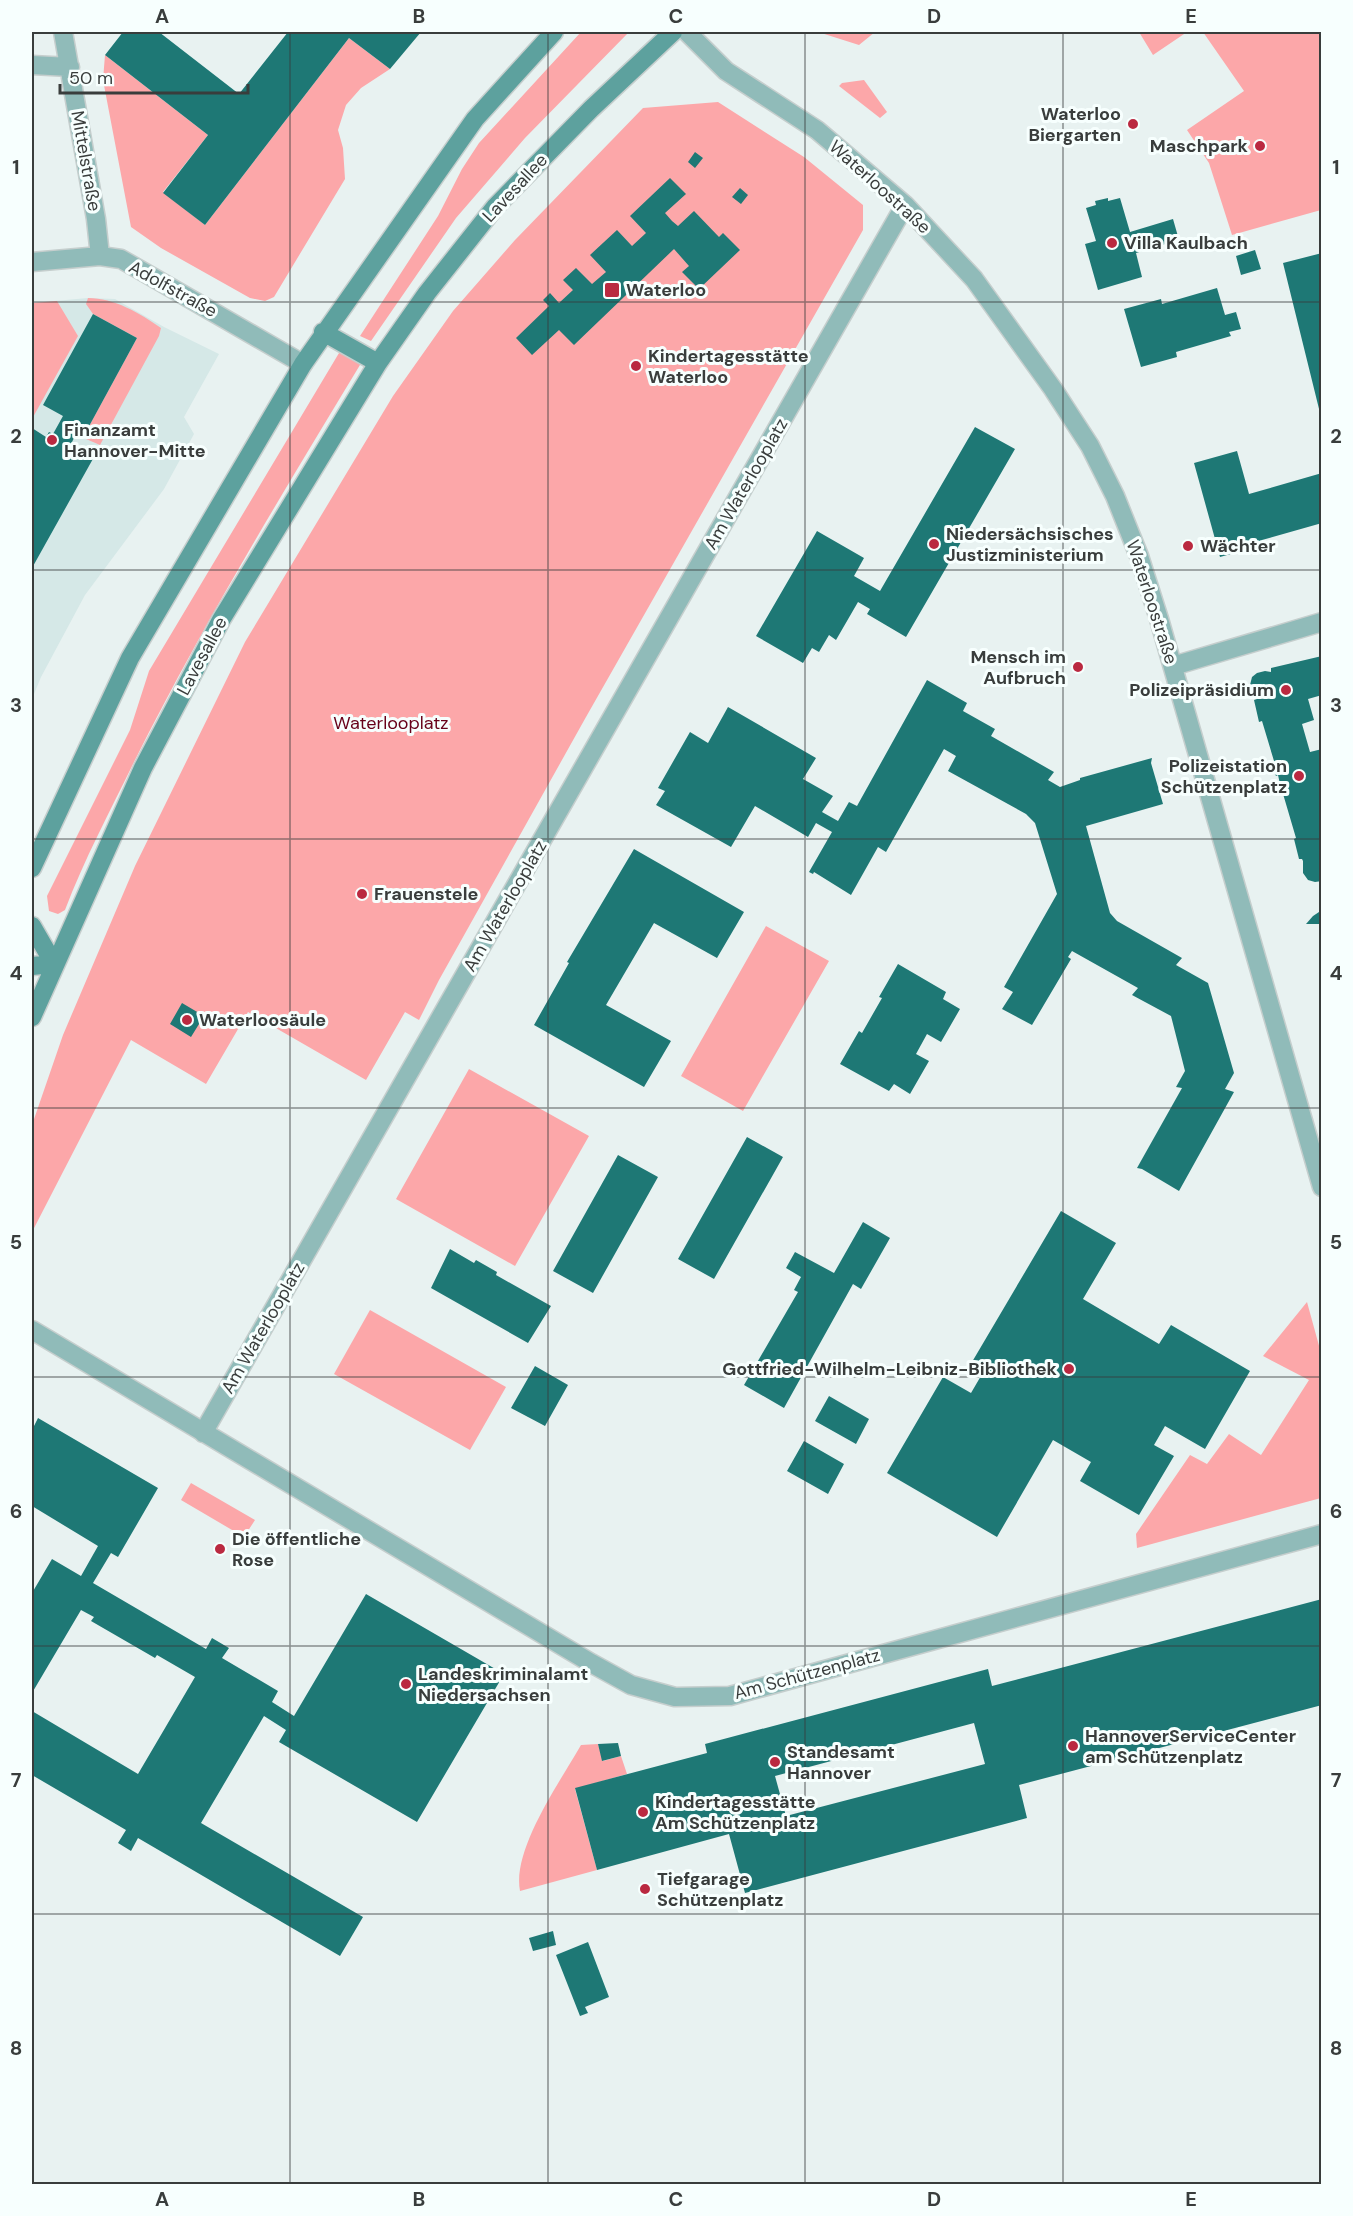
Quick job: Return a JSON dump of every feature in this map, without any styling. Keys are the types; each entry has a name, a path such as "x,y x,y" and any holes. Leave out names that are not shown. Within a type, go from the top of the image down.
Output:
{"main road":[{"path":"32,868 130,658 323,332 475,119 555,32"},
{"name":"Lavesallee","path":"32,1017 143,768 221,620 378,363 427,293 495,207 591,109 673,32"},
{"path":"323,332 378,363"},
{"path":"32,926 54,964 32,966"}],"street":[{"name":"Mittelstraße","path":"63,32 96,219 100,256"},
{"name":"Waterloostraße","path":"687,32 726,71 817,130 905,205 974,279 1053,389 1090,446 1115,496 1139,556 1173,666 1322,1187"},
{"path":"32,65 70,67"},
{"name":"Am Waterlooplatz","path":"203,1432 905,205"},
{"name":"Adolfstraße","path":"32,262 100,256 121,259 303,364"},
{"path":"1173,666 1322,622"},
{"path":"32,1329 203,1432"},
{"name":"Am Schützenplatz","path":"203,1432 591,1663 631,1685 675,1697 730,1696 1322,1534"}],"shaded area":[{"path":"88,298 115,299 164,327 219,354 184,417 194,434 164,489 85,595 41,677 32,699 32,303"}],"green space":[{"path":"581,32 629,32 525,138 456,218 371,341 360,336 438,216 462,169 479,143"},
{"path":"818,32 875,32 859,45"},
{"path":"1139,32 1187,32 1153,55"},
{"name":"Maschpark","path":"1203,32 1321,32 1321,210 1232,235 1209,163 1187,130 1244,91"},
{"path":"349,38 390,69 361,88 346,105 338,130 343,148 345,179 274,297 265,301 250,298 161,248 131,227 103,80 105,55 208,135 163,192 205,225"},
{"path":"864,80 887,112 880,118 839,86 842,83"},
{"name":"Waterlooplatz","path":"718,102 804,157 863,205 863,230 586,717 419,1020 405,1012 366,1080 248,1012 206,1084 131,1040 32,1232 32,1125 63,1035 135,866 245,642 393,396 453,311 515,240 643,108"},
{"path":"88,298 126,307 161,328 159,336 100,445 86,439 87,430 137,338 93,314 86,304"},
{"path":"57,301 78,336 32,419 32,303"},
{"path":"342,348 363,360 216,609 160,711 80,873 65,910 58,914 49,911 47,896 130,730 149,671"},
{"path":"766,926 829,961 743,1111 681,1076"},
{"path":"469,1069 589,1136 515,1266 396,1199"},
{"path":"1307,1302 1321,1353 1321,1498 1137,1548 1136,1534 1190,1455 1207,1464 1229,1434 1261,1455 1309,1380 1263,1356"},
{"path":"370,1310 506,1387 470,1450 334,1374"},
{"path":"191,1483 255,1520 244,1537 181,1500"},
{"path":"598,1744 603,1761 621,1756 627,1774 575,1789 597,1870 520,1891 519,1874 523,1856 530,1836 550,1796 581,1745"}],"building":[{"path":"123,32 159,32 239,94 288,32 421,32 390,69 349,38 205,225 163,193 208,135 105,55"},
{"path":"695,152 703,158 695,168 688,162"},
{"path":"670,178 686,194 665,213 672,221 678,226 694,211 719,237 723,233 740,250 699,289 682,272 689,266 674,249 574,345 559,330 532,355 516,338 549,306 543,300 550,293 559,303 573,290 563,280 576,268 592,284 606,272 590,255 617,230 632,246 646,233 630,216"},
{"path":"740,188 748,195 741,204 732,197"},
{"name":"Villa Kaulbach","path":"1108,198 1108,201 1120,198 1130,232 1173,219 1179,240 1136,253 1142,277 1098,290 1085,244 1096,241 1086,208 1096,205 1095,201"},
{"path":"1255,250 1261,269 1241,275 1236,256"},
{"path":"1322,253 1322,416 1321,417 1283,263"},
{"path":"1217,288 1225,315 1236,312 1241,329 1229,332 1231,336 1176,352 1177,357 1141,367 1124,309 1161,299 1162,304"},
{"name":"Finanzamt Hannover-Mitte","path":"93,314 137,338 87,430 80,426 71,444 94,457 32,568 32,428 46,437 49,432 53,434 63,416 43,405"},
{"name":"Niedersächsisches Justizministerium","path":"975,427 1015,449 906,637 867,614 870,609 858,602 836,640 829,635 819,652 812,648 803,663 756,636 817,531 864,558 854,576 880,591"},
{"path":"1237,451 1249,494 1322,473 1322,523 1262,540 1263,545 1220,557 1194,463"},
{"path":"1322,656 1322,695 1308,699 1314,720 1302,724 1310,752 1322,749 1322,881 1315,882 1308,880 1303,873 1303,861 1299,859 1294,839 1296,838 1281,787 1279,788 1278,784 1280,784 1278,775 1276,776 1274,772 1277,771 1262,721 1259,722 1254,700 1257,699 1251,693 1250,685 1252,677 1257,673 1271,672 1271,668"},
{"path":"927,680 967,703 963,711 995,729 991,736 1054,772 1048,780 1060,787 1080,780 1080,778 1152,758 1151,763 1163,804 1086,826 1110,913 1117,921 1182,958 1176,965 1208,983 1234,1073 1225,1089 1234,1092 1179,1191 1137,1168 1182,1088 1176,1087 1185,1071 1171,1016 1132,995 1138,988 1072,951 1068,957 1071,959 1032,1025 1002,1009 1013,992 1004,987 1057,894 1035,823 1026,814 948,771 956,756 944,749 886,852 878,847 851,895 814,872 813,874 809,872 832,832 816,823 808,837 755,806 731,847 656,805 665,791 658,788 690,732 708,743 728,707 816,758 803,779 833,796 822,812 838,821 849,802 857,806"},
{"path":"634,849 744,912 717,958 654,923 606,1005 671,1041 644,1087 534,1025 569,963 567,962"},
{"path":"1322,910 1322,924 1306,924 1313,916"},
{"path":"898,964 946,992 943,999 960,1009 941,1042 927,1034 916,1054 929,1061 910,1094 894,1084 889,1091 840,1064 859,1031 862,1033"},
{"name":"Waterloosäule","path":"182,1003 204,1016 191,1037 170,1024"},
{"path":"747,1137 783,1157 714,1279 678,1259"},
{"path":"618,1155 658,1177 593,1293 553,1271"},
{"path":"1061,1211 1116,1243 1083,1299 1159,1344 1171,1325 1250,1371 1205,1449 1165,1426 1154,1445 1174,1456 1139,1515 1080,1481 1091,1462 1053,1440 997,1537 887,1473 943,1377 971,1393 985,1369 972,1362"},
{"path":"863,1222 890,1238 861,1289 853,1284 784,1408 744,1385 798,1292 794,1290 801,1277 786,1268 795,1252 834,1273"},
{"path":"450,1249 474,1263 476,1260 497,1272 496,1275 551,1306 528,1343 431,1288"},
{"path":"535,1366 568,1385 545,1426 511,1408"},
{"path":"829,1396 869,1419 856,1444 815,1421"},
{"name":"Landeskriminalamt Niedersachsen","path":"38,1418 158,1488 118,1557 111,1553 93,1583 206,1649 212,1638 229,1648 222,1658 278,1691 272,1702 294,1716 366,1594 504,1674 417,1822 279,1742 286,1730 264,1716 201,1823 363,1917 340,1956 138,1838 131,1851 118,1843 126,1830 32,1775 32,1711 138,1774 195,1677 157,1655 155,1658 91,1621 94,1617 81,1610 32,1693 32,1593 52,1559 81,1576 98,1546 32,1506 32,1430"},
{"path":"804,1441 844,1464 828,1494 787,1471"},
{"name":"HannoverServiceCenter am Schützenplatz","path":"1322,1599 1322,1705 1019,1785 1027,1818 745,1893 729,1834 597,1870 575,1788 707,1753 705,1744 988,1669 992,1686","holes":["974,1723 985,1764 786,1816 775,1776"]},
{"path":"618,1743 621,1756 602,1761 598,1744"},
{"path":"553,1931 556,1945 533,1951 529,1938"},
{"path":"588,1942 609,1997 585,2007 588,2013 580,2016 556,1955"}],"place":[{"name":"Waterloo Biergarten","path":"1133,124"},
{"name":"Maschpark","path":"1260,146"},
{"name":"Villa Kaulbach","path":"1112,243"},
{"name":"Waterloo","path":"612,290"},
{"name":"Kindertagesstätte Waterloo","path":"636,366"},
{"name":"Finanzamt Hannover-Mitte","path":"52,440"},
{"name":"Niedersächsisches Justizministerium","path":"934,544"},
{"name":"Wächter","path":"1188,546"},
{"name":"Mensch im Aufbruch","path":"1078,667"},
{"name":"Polizeipräsidium","path":"1286,690"},
{"name":"Polizeistation Schützenplatz","path":"1299,776"},
{"name":"Frauenstele","path":"362,894"},
{"name":"Waterloosäule","path":"187,1020"},
{"name":"Gottfried-Wilhelm-Leibniz-Bibliothek","path":"1069,1369"},
{"name":"Die öffentliche Rose","path":"220,1549"},
{"name":"Landeskriminalamt Niedersachsen","path":"406,1684"},
{"name":"HannoverServiceCenter am Schützenplatz","path":"1073,1746"},
{"name":"Standesamt Hannover","path":"775,1762"},
{"name":"Kindertagesstätte Am Schützenplatz","path":"643,1812"},
{"name":"Tiefgarage Schützenplatz","path":"645,1889"}]}
